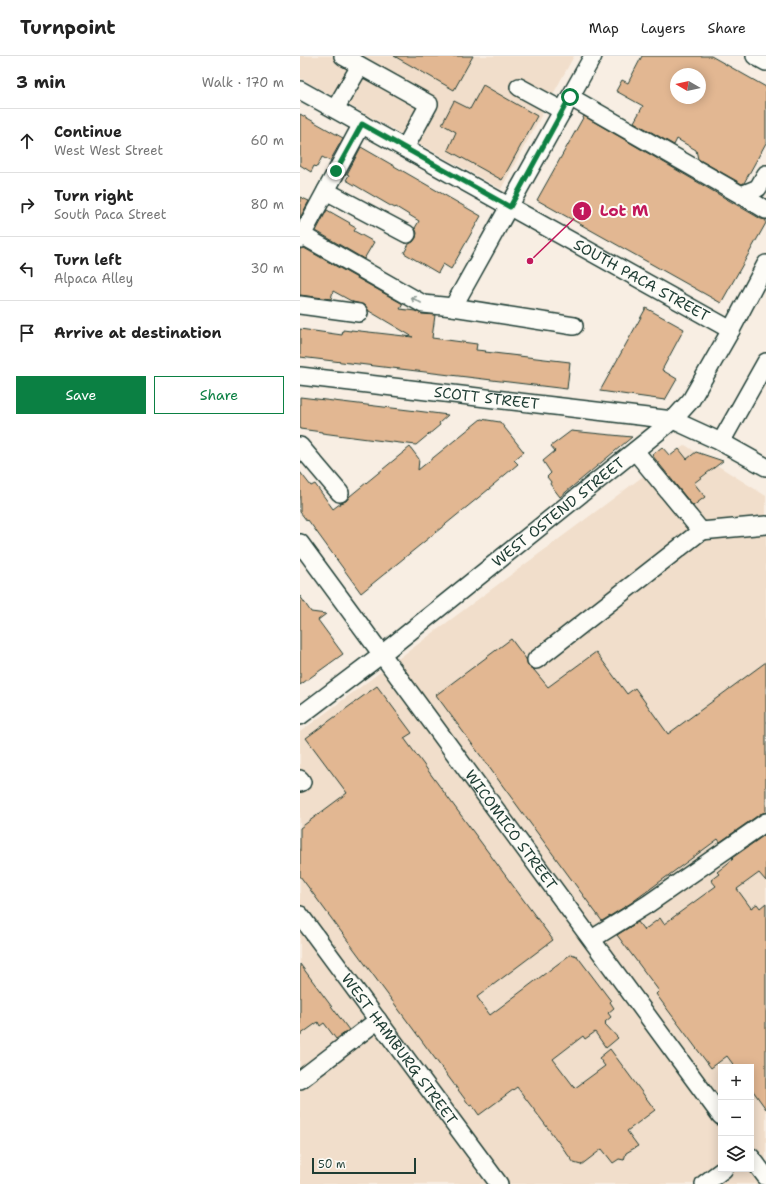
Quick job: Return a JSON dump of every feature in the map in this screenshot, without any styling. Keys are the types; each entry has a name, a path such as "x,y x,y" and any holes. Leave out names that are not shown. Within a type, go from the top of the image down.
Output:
{"street":[{"path":"343,56 429,104 405,148"},
{"path":"453,308 593,56"},
{"path":"755,56 766,62"},
{"path":"335,109 360,66"},
{"path":"519,87 567,104 743,196 766,210"},
{"name":"SOUTH PACA STREET","path":"300,90 731,330"},
{"path":"362,124 301,236 423,304 574,326"},
{"path":"743,196 746,193 758,188 766,174"},
{"path":"326,191 407,234"},
{"name":"WEST OSTEND STREET","path":"300,716 382,654 673,420 691,400 731,330 766,264"},
{"path":"300,305 359,313"},
{"path":"721,442 766,362"},
{"name":"SCOTT STREET","path":"300,376 673,420 721,442 766,467"},
{"path":"300,446 340,493"},
{"path":"636,451 701,531"},
{"path":"536,660 701,531 766,525"},
{"name":"WICOMICO STREET","path":"300,543 718,1112"},
{"path":"300,779 302,782 300,783"},
{"path":"592,940 648,904 766,822"},
{"name":"WEST HAMBURG STREET","path":"300,914 499,1184"},
{"path":"300,1080 378,1020"},
{"path":"754,1161 766,1177"},
{"path":"704,1184 720,1172"}],"shaded area":[{"path":"300,56 574,56 501,189 300,78"},
{"path":"685,445 766,496 766,1184 300,1184 300,732"}],"building":[{"path":"394,56 473,56 454,90"},
{"path":"642,56 711,56 766,87 766,143 744,183 742,184 698,159 696,150 677,139 674,145 634,122 643,106 616,91 622,80 628,83"},
{"path":"483,85 537,116 502,180 448,150 456,132 442,124 454,101 470,109"},
{"path":"300,114 343,138 330,161 322,157 317,167 314,166 311,172 300,165"},
{"path":"584,116 761,219 766,220 766,223 721,303 537,200"},
{"path":"361,147 481,216 451,269 443,264 438,273 404,253 409,244 416,238 417,233 415,228 419,221 346,180 349,175 347,174"},
{"path":"300,197 309,201 300,218"},
{"path":"327,210 350,223 349,224 356,228 354,231 374,242 364,259 316,231"},
{"path":"304,248 403,304 400,309 415,311 422,314 435,315 432,338 477,344 476,350 486,351 485,352 570,362 567,389 300,357 300,329 342,335 343,330 351,330 413,337 369,311 365,305 353,302 333,291 331,299 300,295 300,249"},
{"path":"646,308 684,329 662,370 677,379 665,400 600,391"},
{"path":"300,397 448,415 439,423 440,425 416,445 300,429"},
{"path":"481,419 500,422 524,452 514,460 518,464 361,593 308,520 307,521 300,512 300,472 311,486 315,484 333,509 346,501 350,496 410,447 419,459 418,470"},
{"path":"571,431 632,437 560,497 550,484 551,482 547,477 551,473 543,461 555,451 551,446"},
{"path":"662,447 670,456 679,449 687,459 696,452 723,461 694,483 705,497 693,506 652,455"},
{"path":"300,596 311,612 326,614 318,620 343,654 300,685"},
{"path":"511,639 526,659 528,666 534,670 548,687 596,652 627,694 635,688 668,734 766,662 766,812 760,814 720,842 718,839 631,903 602,921 436,695"},
{"path":"377,686 412,733 404,738 553,940 477,997 490,1015 571,954 577,956 611,1001 610,1002 614,1008 608,1013 611,1017 605,1022 605,1024 618,1038 606,1048 595,1032 585,1039 583,1036 553,1059 575,1088 605,1066 599,1058 610,1049 655,1110 627,1131 638,1146 626,1153 624,1160 619,1159 613,1163 602,1149 581,1165 574,1163 517,1087 479,1115 472,1105 470,1106 300,876 300,828 347,793 306,738"},
{"path":"766,834 766,881 759,873 737,889 751,908 757,904 760,908 766,903 766,1109 754,1092 754,1064 733,1064 727,1056 711,1068 656,994 659,991 617,935 638,922 644,930 660,918 664,924 716,886 711,880 719,874 717,872 733,859 732,858"},
{"path":"300,964 349,1030 336,1039 324,1023 320,1026 318,1022 300,1035"}],"place":[{"name":"Lot M","path":"530,261"}],"route":[{"path":"336,171 362,124 510,207 570,97"}]}
